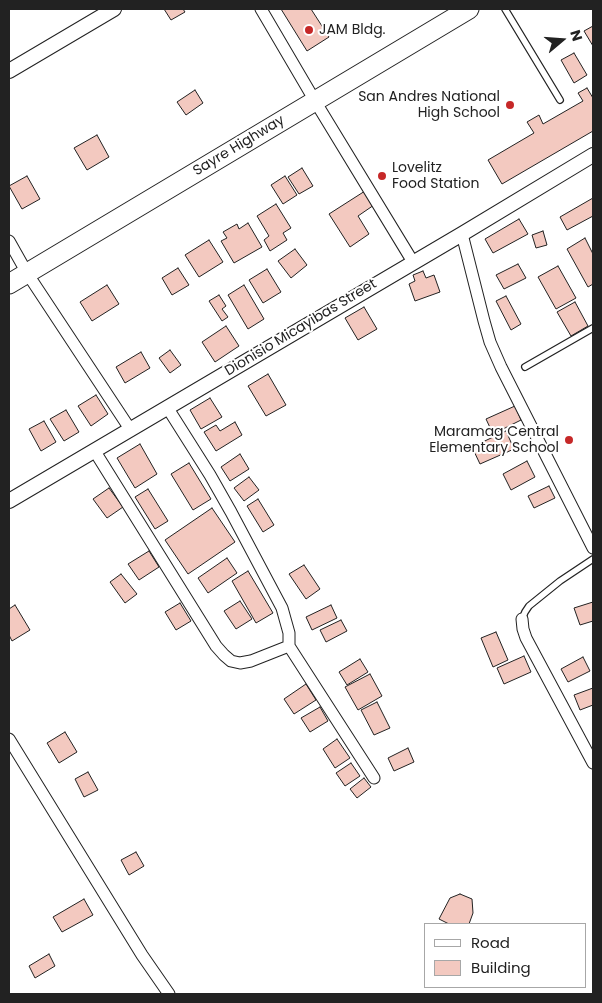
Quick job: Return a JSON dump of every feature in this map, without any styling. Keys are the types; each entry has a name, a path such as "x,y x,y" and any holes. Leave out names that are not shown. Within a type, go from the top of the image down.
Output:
{"highway":[{"name":"Sayre Highway","path":"9,284 469,9"}],"street":[{"path":"9,70 114,9"},
{"path":"261,9 413,262"},
{"name":"Dionisio Micayibas Street","path":"9,501 593,155"},
{"path":"462,234 490,342 593,548"},
{"path":"9,241 27,273 130,429"},
{"path":"167,407 214,482 282,608 289,633 289,646 374,778"},
{"path":"94,450 216,646 224,655 230,661 251,661 289,646"},
{"path":"522,619 526,638 593,763"},
{"path":"9,739 142,955 169,994"}],"lane":[{"path":"505,9 560,100"},
{"path":"524,368 593,328"},
{"path":"522,619 529,606 560,580 593,559"}],"building":[{"path":"164,9 183,9 185,12 171,20"},
{"name":"JAM Bldg.","path":"281,9 311,9 329,37 307,51"},
{"path":"593,26 593,46 584,31"},
{"path":"574,53 587,75 574,83 561,60"},
{"path":"587,88 593,98 593,131 502,184 488,160 534,133 527,122 539,115 543,124 583,101 578,93"},
{"path":"195,90 203,103 186,115 177,102"},
{"path":"97,135 109,157 87,170 74,148"},
{"path":"302,168 313,186 299,194 288,177"},
{"path":"27,176 40,199 22,209 9,186"},
{"path":"285,176 297,195 283,204 271,185"},
{"path":"365,191 374,205 358,216 369,234 350,247 329,214"},
{"path":"593,198 593,216 567,230 560,217"},
{"path":"276,204 291,228 283,233 287,240 270,251 264,240 269,236 257,216"},
{"path":"519,219 528,234 493,253 485,239"},
{"path":"248,223 262,247 234,263 221,241 227,238 223,232 237,224 239,229"},
{"path":"543,231 547,245 536,248 532,235"},
{"path":"585,238 593,254 593,284 588,287 567,249"},
{"path":"209,240 223,262 199,277 185,255"},
{"path":"295,249 307,265 291,278 278,261"},
{"path":"518,264 526,278 504,289 496,275"},
{"path":"558,266 576,298 556,309 538,277"},
{"path":"178,268 189,285 172,295 162,278"},
{"path":"267,269 281,292 263,303 249,280"},
{"path":"423,271 426,278 434,275 440,292 415,301 409,284 415,281 413,275"},
{"path":"107,285 119,304 92,321 80,302"},
{"path":"244,285 264,319 248,329 228,295"},
{"path":"219,295 226,306 222,309 228,317 222,321 209,301"},
{"path":"506,296 521,324 511,330 496,301"},
{"path":"575,302 588,326 571,336 557,312"},
{"path":"364,307 377,329 358,340 345,318"},
{"path":"226,326 239,346 215,362 202,342"},
{"path":"170,350 181,365 170,373 159,358"},
{"path":"141,352 150,368 125,383 116,367"},
{"path":"268,374 286,405 266,416 248,386"},
{"path":"96,395 108,414 91,426 78,406"},
{"path":"210,398 222,417 201,429 190,410"},
{"path":"515,406 521,420 493,434 486,419"},
{"path":"66,410 79,432 64,441 50,419"},
{"path":"44,421 56,442 41,451 29,429"},
{"path":"235,422 242,435 216,451 204,432 216,425 220,431"},
{"path":"506,431 514,449 480,464 472,447"},
{"path":"140,444 157,474 135,488 117,458"},
{"path":"240,454 249,469 230,481 221,467"},
{"path":"527,461 535,477 511,490 503,474"},
{"path":"189,463 211,499 193,510 171,474"},
{"path":"249,477 259,490 244,501 234,488"},
{"path":"549,486 555,498 534,508 528,496"},
{"path":"109,488 123,507 107,518 93,499"},
{"path":"148,489 168,521 155,529 135,497"},
{"path":"258,499 274,525 263,532 247,506"},
{"path":"212,508 235,542 188,574 165,540"},
{"path":"149,551 159,567 139,580 128,564"},
{"path":"227,558 237,573 208,593 198,578"},
{"path":"304,565 320,589 306,599 289,574"},
{"path":"248,571 273,613 256,623 232,581"},
{"path":"121,574 137,594 125,603 110,582"},
{"path":"240,601 252,619 236,629 224,611"},
{"path":"593,602 593,621 580,625 574,608"},
{"path":"180,603 191,621 176,630 165,612"},
{"path":"15,605 30,630 12,641 9,635 9,609"},
{"path":"331,605 337,618 312,630 306,617"},
{"path":"341,620 347,631 326,642 320,630"},
{"path":"496,632 508,660 493,667 481,638"},
{"path":"524,656 531,672 504,684 497,668"},
{"path":"583,657 590,671 568,682 561,669"},
{"path":"360,659 368,672 347,685 339,672"},
{"path":"370,674 382,696 358,710 345,687"},
{"path":"306,684 316,700 294,714 284,699"},
{"path":"593,688 593,705 580,710 574,695"},
{"path":"377,702 390,728 374,735 361,710"},
{"path":"320,707 328,721 310,732 301,718"},
{"path":"65,732 77,752 59,763 47,743"},
{"path":"337,739 350,758 335,768 323,749"},
{"path":"408,748 414,762 394,771 388,758"},
{"path":"351,763 360,776 345,786 336,773"},
{"path":"88,772 98,790 84,797 75,779"},
{"path":"364,778 371,787 357,798 350,789"},
{"path":"136,852 144,866 129,875 121,860"},
{"path":"460,894 472,899 473,913 469,923 447,923 439,919 450,898"},
{"path":"84,899 93,915 62,932 53,917"},
{"path":"49,954 55,966 35,978 29,966"}],"place":[{"name":"JAM Bldg.","path":"309,30"},
{"name":"San Andres National High School","path":"510,105"},
{"name":"Lovelitz Food Station","path":"382,176"},
{"name":"Maramag Central Elementary School","path":"569,440"}]}
